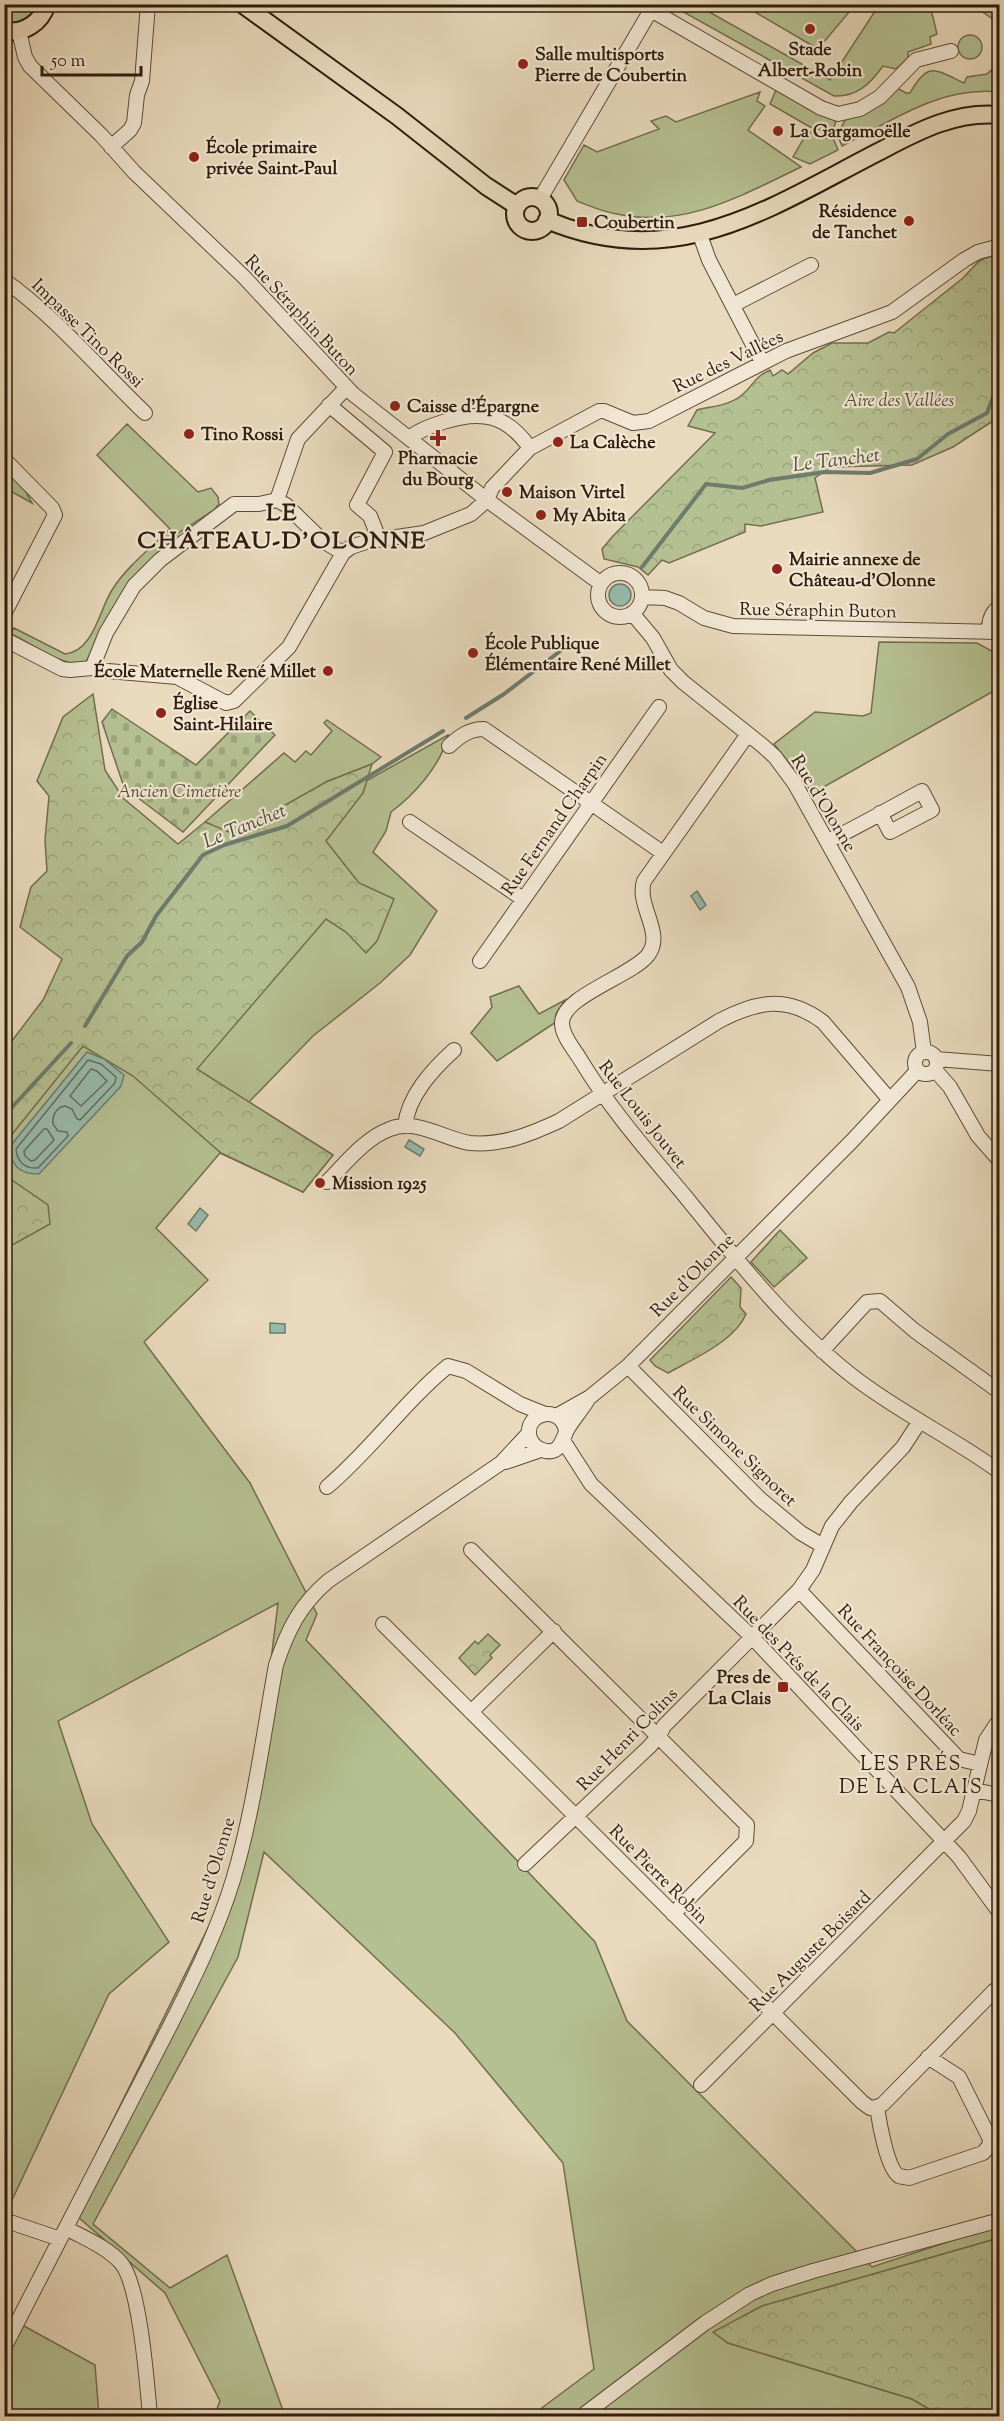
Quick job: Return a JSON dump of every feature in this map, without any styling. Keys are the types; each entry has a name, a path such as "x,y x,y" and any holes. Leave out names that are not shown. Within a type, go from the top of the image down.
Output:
{"main road":[{"path":"12,31 39,20 47,4"},
{"path":"242,4 397,116 486,186 517,206"},
{"path":"253,4 289,36"},
{"path":"548,220 583,233 628,240 663,240 700,235 749,218 925,128 958,118 999,115"},
{"path":"530,197 540,199 547,206 548,220 540,229 524,229 515,216 517,206 530,197"}],"street":[{"path":"111,147 130,130 134,123 137,95 142,81 148,4"},
{"path":"540,199 651,10 821,108 838,114 870,105 916,60 951,51"},
{"name":"Rue Séraphin Buton","path":"12,31 30,66 204,241 244,277 346,388 487,500 600,583"},
{"path":"700,235 710,260 762,362"},
{"name":"Rue des Vallées","path":"343,553 351,547 379,539 424,533 471,514 487,500 492,488 530,448 599,411 633,423 649,421 762,362 813,340 892,312 964,260 978,252 999,246"},
{"path":"733,305 811,265"},
{"name":"Impasse Tino Rossi","path":"4,280 27,296 70,336 145,413"},
{"path":"277,500 298,439 346,388"},
{"path":"329,405 385,452 357,505 370,516 379,539"},
{"path":"409,438 418,431 438,423 460,417 484,415 507,424 522,437 530,448"},
{"path":"4,459 52,508 55,515 7,605"},
{"path":"4,639 62,669 92,668 177,677 226,703 234,701 289,647 343,553 323,542 286,505 277,500 259,504 234,504 160,560 134,586 106,633 92,668"},
{"path":"627,573 639,582 642,597 641,603 632,613 618,617 605,611 598,598 600,583 612,574 627,573"},
{"name":"Rue Séraphin Buton","path":"642,597 665,598 679,603 704,618 733,626 996,634"},
{"path":"996,634 989,626 999,606"},
{"name":"Rue d'Olonne","path":"4,2348 197,1971 215,1930 246,1829 276,1665 284,1640 309,1597 328,1581 501,1463 530,1428 535,1418 550,1415 590,1397 628,1366 890,1100 917,1071 914,1066 915,1059 932,1061 908,987 805,799 775,757 671,670 653,638 632,613"},
{"name":"Rue Fernand Charpin","path":"480,961 659,707"},
{"path":"449,746 470,730 484,729 592,801 663,853"},
{"name":"Rue Louis Jouvet","path":"748,734 644,881 642,897 653,933 652,949 642,961 570,1006 562,1020 564,1033 602,1095 735,1257 822,1351 878,1395 999,1472"},
{"path":"828,842 880,813"},
{"path":"410,822 523,899"},
{"path":"327,1182 372,1139 393,1128 405,1126 467,1142 498,1142 517,1138 549,1125 741,1009 758,1004 793,1005 812,1013 823,1022 890,1100"},
{"path":"405,1126 407,1111 412,1099 454,1050"},
{"path":"932,1061 999,1064"},
{"path":"917,1071 925,1075 932,1061"},
{"path":"932,1061 978,1137 999,1161"},
{"path":"822,1351 867,1302 880,1301 915,1331 999,1392"},
{"path":"327,1487 345,1472 428,1383 448,1365 466,1371 520,1404 564,1422 565,1437"},
{"name":"Rue Simone Signoret","path":"628,1366 760,1499 801,1533 823,1546"},
{"name":"Rue d'Olonne","path":"501,1463 558,1448 590,1397"},
{"path":"520,1404 530,1428 532,1442 546,1450"},
{"name":"Rue Henri Colins","path":"525,1864 659,1736 664,1726 800,1590 813,1570 832,1526 903,1447 920,1421"},
{"name":"Rue des Prés de la Clais","path":"565,1437 584,1475"},
{"name":"Rue des Prés de la Clais","path":"546,1450 584,1475 613,1506 752,1637 944,1841 976,1878 999,1913"},
{"path":"471,1550 747,1825 746,1841 673,1914"},
{"name":"Rue Françoise Dorléac","path":"800,1590 959,1759 980,1764"},
{"name":"Rue Pierre Robin","path":"383,1624 862,2102 870,2108 877,2107"},
{"path":"471,1712 554,1631"},
{"name":"Rue Auguste Boisard","path":"701,2085 963,1821 969,1811 986,1740 999,1719"},
{"path":"974,1790 994,1794 999,1799"},
{"path":"928,2057 959,2077 990,2139 989,2146 983,2154 909,2178 900,2177 894,2171 883,2140 877,2107 883,2104 928,2057 999,1988"},
{"path":"4,2220 63,2233 107,2252 128,2272 136,2305 150,2416"},
{"path":"582,2416 705,2323 758,2291 813,2271 999,2220"}],"green space":[{"name":"Stade Albert-Robin","path":"855,4 818,49 743,5"},
{"path":"5,5 40,5 26,20 5,24"},
{"path":"671,5 697,5 830,80 879,5 930,5 937,34 930,37 931,44 908,52 908,58 896,69 883,66 856,92 834,96"},
{"path":"981,5 988,5 999,13 999,23 978,9"},
{"path":"970,35 978,39 982,47 978,55 970,59 962,55 958,47 962,39"},
{"path":"999,63 999,92 957,94 937,100 898,116 842,146 837,134 846,119 862,115 874,108 897,88 910,93 927,72 946,74 964,83 967,77 987,74"},
{"path":"776,90 836,121 834,127 828,132 810,127 770,104"},
{"path":"760,92 757,101 765,106 748,130 801,167 735,198 690,213 666,217 642,217 607,212 577,201 564,180 584,145 597,152 659,129 651,121 666,116 676,122"},
{"path":"808,131 824,138 833,138 838,150 810,164 793,157"},
{"name":"Aire des Vallées","path":"999,254 999,417 953,447 912,465 830,467 815,478 823,512 761,526 745,524 745,532 669,563 662,560 648,575 638,567 604,559 602,549 613,536 715,433 688,426 697,410 726,404 737,399 760,376 770,370 773,376 782,370 788,374 813,353 832,343 868,343 889,332 894,333 963,278 980,260"},
{"path":"127,424 198,492 211,488 218,497 219,504 214,510 180,532 130,583 84,664 70,663 53,657 10,633 14,628 65,654 83,646 95,628 107,598 118,581 170,529 97,455"},
{"path":"4,468 23,487 32,503 5,488"},
{"path":"879,642 977,643 999,655 999,688 813,793 774,744 815,712 863,716 871,713"},
{"path":"93,694 105,770 123,798 178,844 205,822 234,834 326,782 372,764 363,793 326,841 359,883 394,899 377,941 366,953 346,932 326,919 197,1069 333,1155 303,1192 221,1153 133,1076 83,1046 5,1143 5,1050 43,1000 62,959 20,927 31,887 47,871 45,840 49,796 37,781 63,717"},
{"name":"Ancien Cimetière","path":"112,709 196,765 250,711 275,735 183,832 124,787 102,722"},
{"path":"327,720 381,757 372,764 326,782 363,793 366,781 448,735 440,757 426,778 391,812 386,831 373,852 437,911 410,955 380,983 313,1036 249,1102 333,1155 303,1192 220,1153 156,1228 208,1280 144,1342 250,1483 317,1614 306,1640 595,1942 627,2021 872,2267 999,2225 999,2238 762,2306 714,2332 728,2343 912,2399 941,2416 531,2416 594,2369 563,2163 455,2033 264,1852 238,1957 93,2224 170,2288 227,2255 285,2416 214,2416 220,2401 165,2293 69,2209 248,1847 278,1603 58,1721 92,1824 169,1942 109,1994 5,2215 5,1076 210,824 205,822 284,753 295,762 306,751 311,755 332,731 324,723"},
{"path":"519,986 539,1014 565,1000 556,1014 556,1022 497,1061 471,1033 492,1007 490,997"},
{"path":"5,1166 9,1178 48,1205 50,1224 5,1249"},
{"path":"780,1230 807,1258 774,1287 751,1262"},
{"path":"731,1277 741,1288 740,1307 746,1314 741,1324 723,1341 668,1373 655,1366 650,1360"},
{"path":"488,1634 500,1645 490,1655 492,1658 475,1675 459,1658 475,1641 478,1644"},
{"path":"999,2238 999,2416 941,2416 912,2399 728,2343 713,2332 762,2306"},
{"path":"4,2315 95,2365 99,2416 5,2416"}],"water":[{"path":"620,584 628,587 631,595 628,603 620,606 612,603 609,595 612,587"},
{"path":"697,891 706,905 700,910 691,896"},
{"path":"87,1052 104,1059 124,1075 121,1086 39,1174 22,1171 15,1165 8,1149"},
{"path":"409,1140 424,1149 420,1156 405,1147"},
{"path":"200,1208 208,1215 196,1231 188,1224"},
{"path":"270,1323 285,1324 285,1333 270,1333"}],"waterway":[{"name":"Le Tanchet","path":"642,567 706,484 742,488 769,480 825,472 870,473 917,459 948,434 987,413 1000,379"},
{"name":"Le Tanchet","path":"466,718 504,694 572,642"},
{"name":"Le Tanchet","path":"85,1026 127,956 142,942 156,916 203,855 224,845 287,826 443,731"},
{"name":"Le Tanchet","path":"4,1116 71,1043"}],"place":[{"name":"Stade Albert-Robin","path":"810,29"},
{"name":"Salle multisports Pierre de Coubertin","path":"523,64"},
{"name":"La Gargamoëlle","path":"778,131"},
{"name":"École primaire privée Saint-Paul","path":"194,157"},
{"name":"Résidence de Tanchet","path":"909,221"},
{"name":"Coubertin","path":"582,222"},
{"name":"Caisse d'Épargne","path":"395,406"},
{"name":"Tino Rossi","path":"189,434"},
{"name":"Pharmacie du Bourg","path":"438,438"},
{"name":"La Calèche","path":"558,442"},
{"name":"Maison Virtel","path":"507,492"},
{"name":"My Abita","path":"541,515"},
{"name":"Mairie annexe de Château-d'Olonne","path":"777,569"},
{"name":"École Publique Élémentaire René Millet","path":"473,653"},
{"name":"École Maternelle René Millet","path":"328,671"},
{"name":"Église Saint-Hilaire","path":"161,713"},
{"name":"Mission 1925","path":"320,1183"},
{"name":"Pres de La Clais","path":"783,1687"}],"district":[{"name":"LE CHÂTEAU-D'OLONNE","path":"282,526"},
{"name":"LES PRÉS DE LA CLAIS","path":"911,1774"}]}
